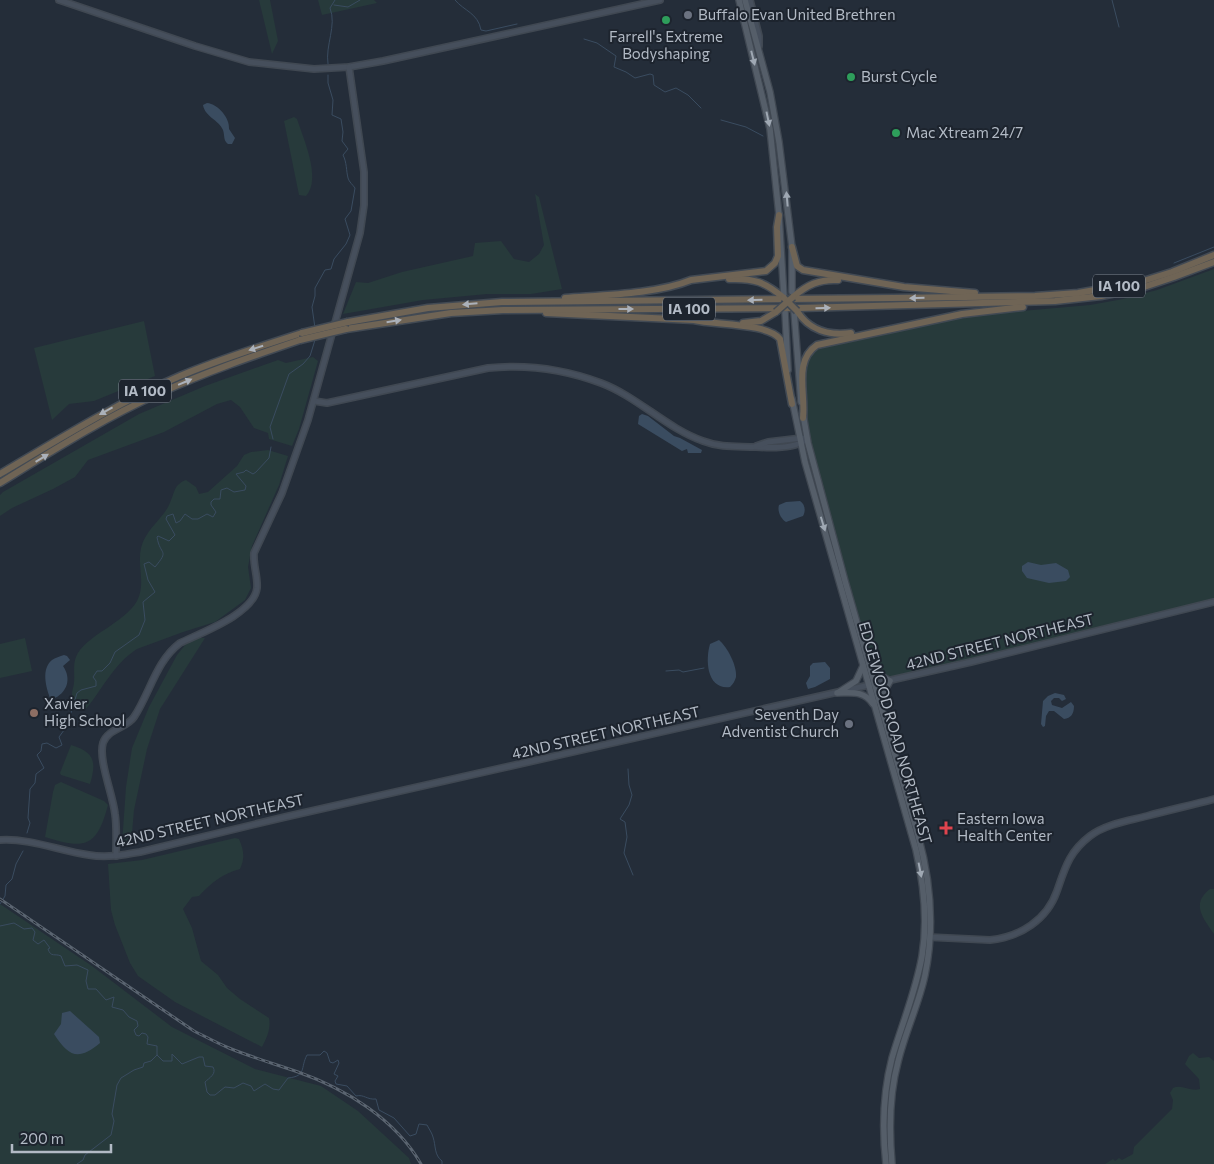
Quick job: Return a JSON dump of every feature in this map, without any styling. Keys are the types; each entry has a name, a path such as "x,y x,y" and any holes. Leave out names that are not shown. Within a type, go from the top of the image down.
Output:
{"highway":[{"path":"680,284 691,280 766,271 775,263 778,256 777,227 779,215"},
{"path":"792,247 797,266 802,270 915,289 1019,296"},
{"name":"IA 100","path":"0,474 92,419 161,384 229,356 302,333 428,308 502,302 1019,296 1078,293 1122,286 1172,272 1214,255"},
{"name":"IA 100","path":"0,483 83,433 138,403 212,371 347,325 475,311 531,309 800,308 1033,302 1079,299 1124,292 1166,280 1214,262"},
{"path":"502,302 616,294 680,284 746,279 762,282 773,289 790,302 803,319 827,333 857,332 916,323"},
{"path":"475,311 749,323 761,321 776,312 811,284 823,280 869,282"},
{"path":"803,418 803,362 810,350 825,342 993,309 1078,302 1124,292"},
{"path":"694,320 708,324 759,328 778,336 792,404"}],"main road":[{"name":"EDGEWOOD ROAD NORTHEAST","path":"738,0 770,128 803,418 802,440 828,515 870,670 875,707 920,871 925,908 928,938 892,1059 887,1085 884,1120 886,1164"},
{"name":"EDGEWOOD ROAD NORTHEAST","path":"745,0 774,112 782,161 792,247 788,367 792,404 864,666 879,701 907,793 928,872 931,908 925,976 896,1067 892,1093 890,1139 892,1164"},
{"path":"837,693 856,681 864,666"},
{"path":"870,670 890,681 879,701"},
{"path":"837,693 858,692 868,698 875,707"},
{"path":"906,1016 905,1029 907,1032"}],"street":[{"path":"59,0 234,59 302,69 349,67 648,1 660,0"},
{"path":"750,0 759,36 758,51"},
{"path":"116,856 115,815 102,756 103,742 112,732 134,718 153,679 174,647 224,622 235,615 254,597 257,583 254,553 282,493 314,401 362,218 364,172 349,67"},
{"path":"314,401 327,403 488,368 542,368 571,373 609,386 638,402 684,432 705,442 735,448 768,448 802,440"},
{"name":"42ND STREET NORTHEAST","path":"0,840 22,842 88,855 116,856 153,849 1024,650 1214,602"},
{"path":"928,938 990,940 1000,939 1022,931 1044,914 1054,898 1070,857 1081,843 1092,835 1109,826 1214,799"}],"shaded area":[{"path":"259,0 270,0 278,41 272,54"},
{"path":"318,0 374,0 377,3 322,15"},
{"path":"294,117 297,119 312,169 310,189 306,196 299,195 284,121"},
{"path":"535,194 539,197 562,289 531,294 487,294 423,300 343,314 356,282 368,283 402,272 473,256 475,243 501,241 514,259 529,262 539,254 544,245"},
{"path":"1214,269 1214,602 874,684 813,460 804,406 802,372 810,350 966,316 1090,305 1123,299 1157,290"},
{"path":"144,321 155,376 94,401 69,404 52,420 34,348"},
{"path":"313,357 318,361 299,429 292,446 269,439 268,433 254,428 240,407 231,400 217,404 164,432 88,460 75,477 12,508 0,516 0,495 3,492 139,414 205,386 278,360 286,363"},
{"path":"268,450 288,456 279,485 252,546 248,567 251,588 245,600 215,622 137,649 114,670 84,711 77,707 73,702 72,696 76,657 80,649 87,642 124,616 137,601 141,588 140,555 143,542 149,531 168,507 177,486 186,480 196,487 199,494 208,492 237,466 244,455 251,452"},
{"path":"25,638 32,671 0,678 0,644"},
{"path":"198,638 205,638 160,709 147,749 134,810 131,845 122,844 126,787 132,748 149,707 177,655 186,644"},
{"path":"71,745 85,751 92,758 93,769 90,784 61,775 60,773"},
{"path":"61,782 104,801 108,805 99,830 87,842 80,844 70,843 45,837 55,785"},
{"path":"235,838 239,839 243,851 243,862 240,869 217,880 199,896 192,897 183,909 192,928 201,961 218,975 227,988 240,999 269,1018 269,1029 262,1047 175,1002 138,976 130,963 111,910 108,864 142,860"},
{"path":"1210,889 1214,889 1214,934 1203,917 1200,906 1201,900"},
{"path":"0,904 92,966 172,1027 255,1069 321,1086 358,1111 409,1158 411,1164 0,1164"},
{"path":"1193,1053 1199,1058 1209,1057 1214,1061 1214,1164 1105,1164 1113,1159 1115,1161 1119,1158 1122,1160 1133,1154 1134,1147 1172,1109 1173,1100 1170,1093 1173,1088 1200,1089 1199,1079 1185,1064"}],"water":[{"path":"207,103 219,109 228,120 229,129 235,138 232,144 226,142 221,127 206,113 203,105"},
{"path":"642,414 648,416 674,436 702,450 701,453 688,453 687,449 682,451 638,424 639,416"},
{"path":"800,501 804,508 803,516 786,522 780,515 779,505 786,502"},
{"path":"1028,562 1041,565 1056,563 1068,570 1070,577 1066,581 1049,583 1027,578 1022,571 1022,566"},
{"path":"719,640 728,652 735,667 736,677 730,687 722,687 716,684 712,679 708,666 710,644"},
{"path":"64,655 70,660 63,666 66,671 67,685 62,693 53,699 50,698 46,684 46,668 52,660"},
{"path":"825,662 830,668 830,679 808,689 806,683 810,676 810,666 813,663"},
{"path":"1055,693 1064,695 1066,699 1062,701 1059,698 1054,698 1051,701 1052,705 1062,708 1071,702 1074,706 1073,713 1069,718 1064,719 1054,711 1049,711 1046,716 1045,726 1043,727 1041,724 1043,701"},
{"path":"70,1011 99,1037 100,1043 80,1054 69,1052 54,1034 61,1024 62,1013"}],"waterway":[{"path":"328,64 328,50 332,29 330,8 335,0"},
{"path":"334,5 348,7 360,0"},
{"path":"455,0 474,16 481,30 486,31 517,24"},
{"path":"1112,0 1119,27"},
{"path":"584,39 597,43 616,56 614,67 635,78 653,75 654,85 665,92 676,88 688,95 701,108"},
{"path":"315,328 312,307 315,288 325,270 331,269 334,259 346,244 350,235 345,219 351,211 355,188 349,179 343,155 348,149 342,141 341,119 332,115 333,100 328,83 328,75"},
{"path":"721,120 746,127 763,136"},
{"path":"1174,263 1214,247"},
{"path":"273,439 270,427 289,374 303,364 310,356 315,340"},
{"path":"27,833 30,823 28,818 30,789 35,783 36,774 44,768 37,755 41,751 42,744 47,743 56,748 62,745 59,737 67,726 77,693 96,686 96,681 93,677 97,671 102,671 110,663 115,652 139,635 145,620 143,602 155,592 148,580 144,564 149,562 155,567 162,557 163,552 158,543 158,536 169,541 175,535 166,519 167,516 173,514 176,523 185,514 192,519 198,519 207,514 213,517 216,512 211,502 214,499 220,499 221,490 227,488 234,492 245,490 246,486 236,474 246,470 253,474 256,472 269,458 271,447"},
{"path":"666,671 679,670 683,672 704,668"},
{"path":"628,769 632,795 629,805 620,819 625,822 627,837 624,853 633,875"},
{"path":"0,904 5,896 6,885 12,879 16,864 23,851"},
{"path":"0,926 14,923 24,929 32,928 35,932 33,940 38,944 44,940 50,948 48,949 50,953 61,956 65,966 77,965 88,970 86,981 88,989 96,989 106,1000 114,997 112,1007 123,1010 129,1017 137,1021 138,1026 134,1030 136,1035 146,1034 148,1037 147,1044 157,1046 157,1055 163,1061 172,1061 172,1054 182,1064 203,1057 205,1066 213,1067 214,1069 212,1076 205,1082 207,1092 210,1095 215,1095 225,1087 234,1088 243,1083 251,1086 254,1091 265,1084 279,1090 288,1078 301,1073 307,1055 320,1055 324,1051 327,1053 330,1062 333,1063 338,1060 339,1063 334,1074 338,1076 335,1081 336,1084 347,1086 356,1096 376,1099 379,1110 394,1118 410,1136 416,1134 419,1124 427,1125 433,1136 436,1153 442,1164"},
{"path":"77,1164 83,1160 85,1155 111,1135 114,1121 112,1114 117,1085 121,1078 143,1067 144,1063 151,1061 157,1055"}],"railway":[{"path":"0,899 194,1031 237,1051 316,1079 351,1097 368,1108 398,1133 421,1164"}],"place":[{"name":"Buffalo Evan United Brethren","path":"688,15"},
{"name":"Farrell's Extreme Bodyshaping","path":"666,20"},
{"name":"Burst Cycle","path":"851,77"},
{"name":"Mac Xtream 24/7","path":"896,133"},
{"name":"Xavier High School","path":"34,713"},
{"name":"Seventh Day Adventist Church","path":"849,724"},
{"name":"Eastern Iowa Health Center","path":"946,828"}]}
